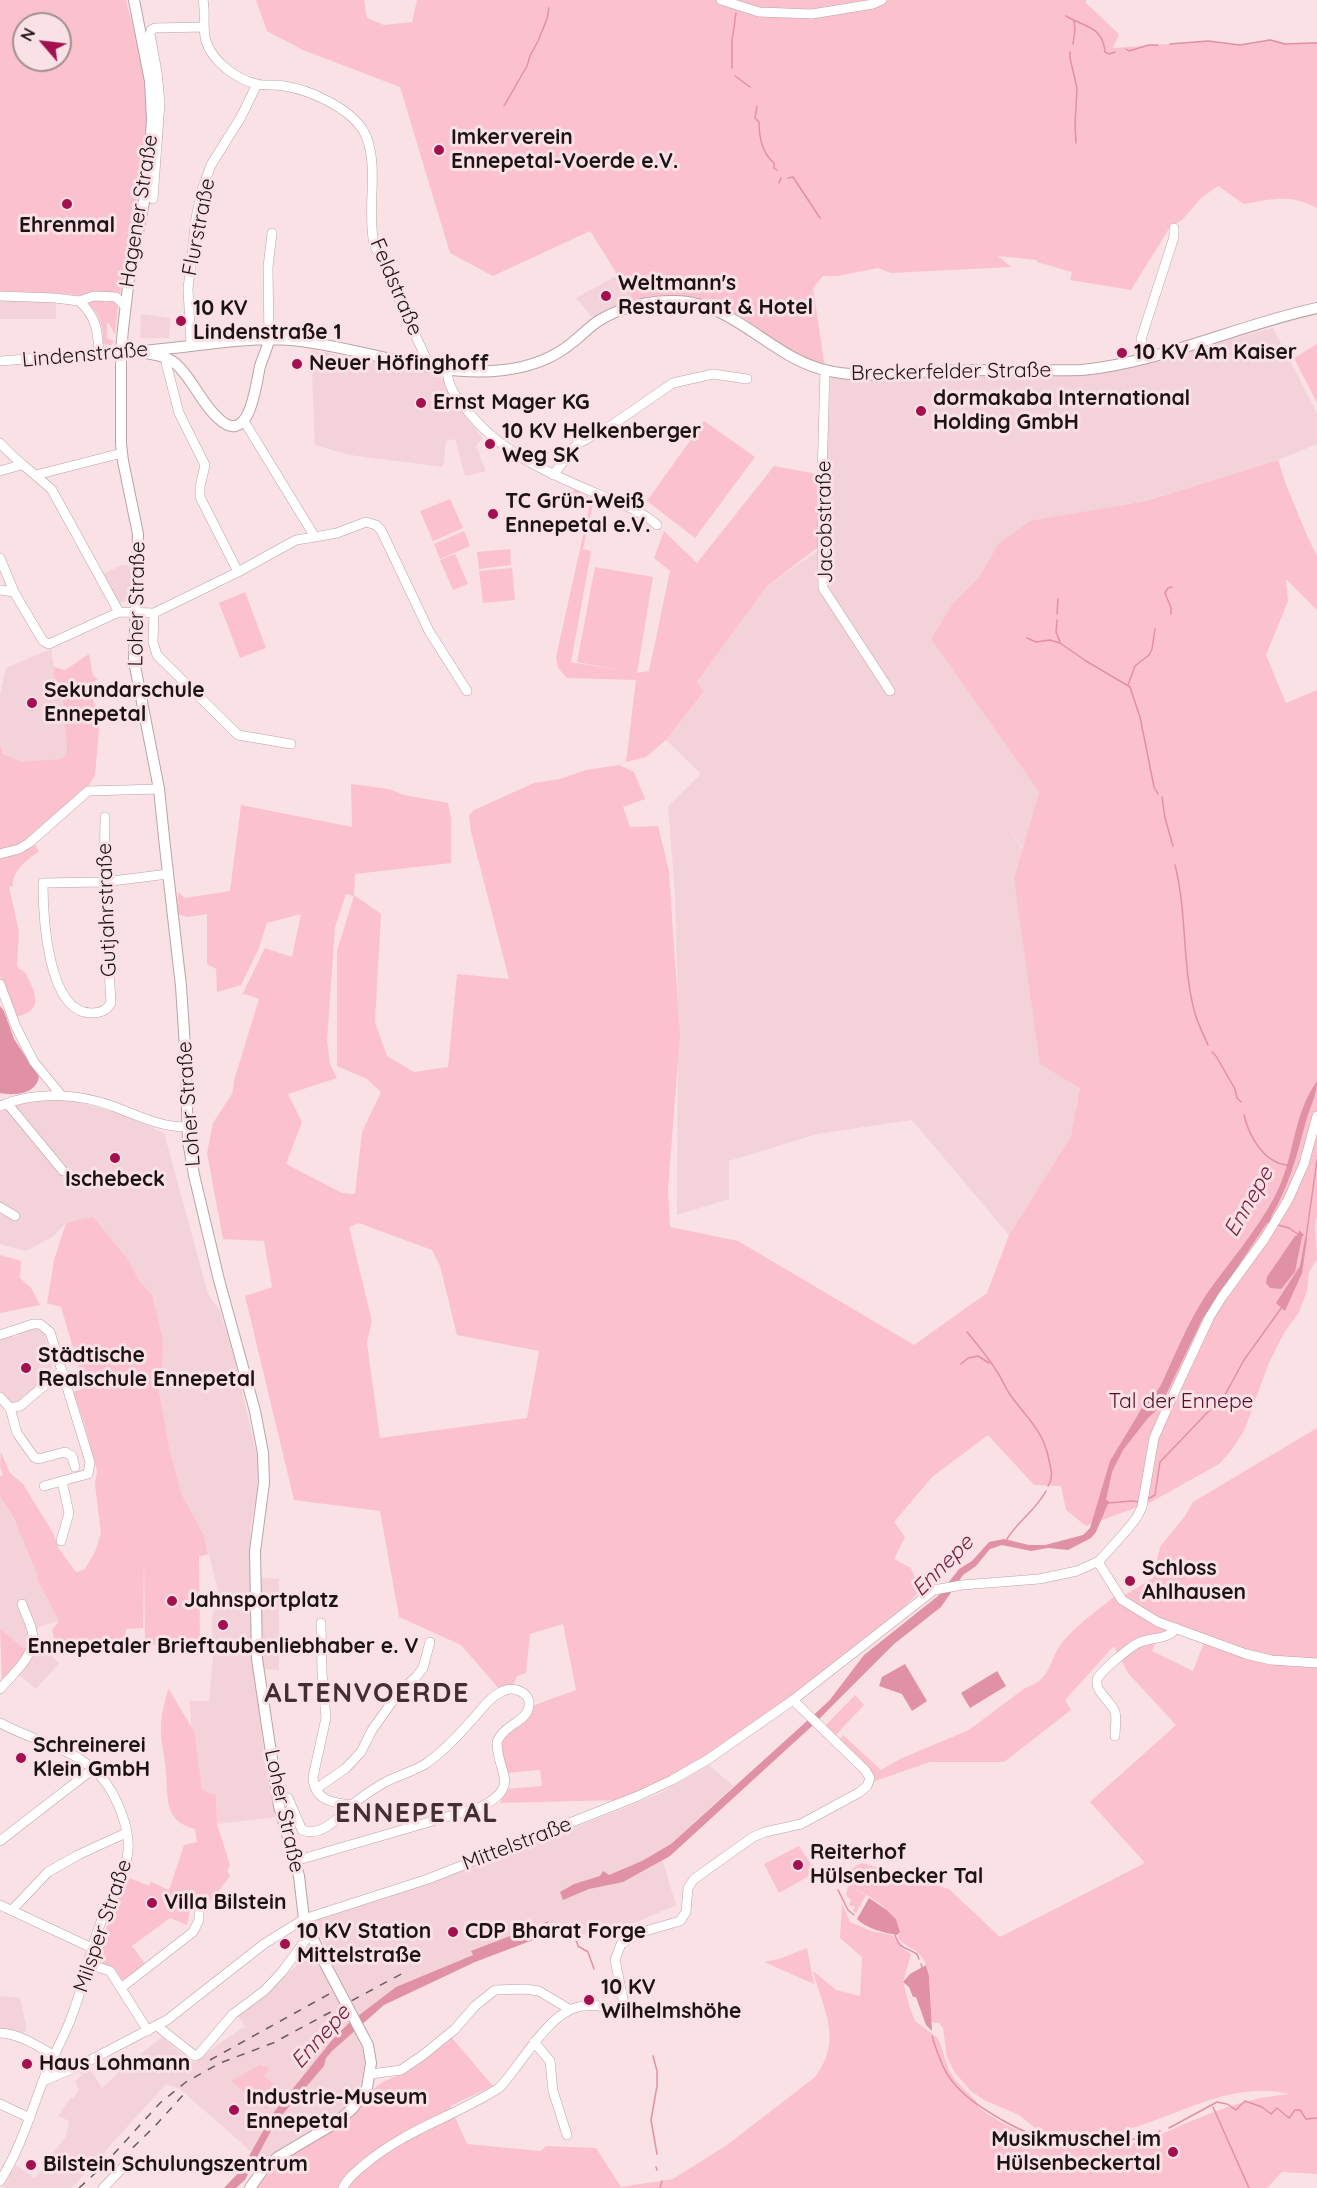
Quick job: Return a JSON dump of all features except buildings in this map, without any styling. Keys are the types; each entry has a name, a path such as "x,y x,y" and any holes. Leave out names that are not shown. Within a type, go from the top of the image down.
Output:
{"main road":[{"name":"Hagener Straße","path":"121,352 125,306 148,181 152,119 150,81 134,0"},
{"name":"Breckerfelder Straße","path":"468,371 508,370 539,362 561,351 607,315 639,306 672,301 698,304 722,314 794,358 825,370 865,375 940,371 1082,370 1118,365 1317,308"},
{"name":"Lindenstraße","path":"121,352 168,352 191,345 254,340 299,341 468,371"},
{"path":"254,340 261,347 261,363"},
{"path":"168,352 218,419 230,425 236,425 244,421 250,411 269,340"},
{"name":"Loher Straße","path":"121,352 122,453 138,534 134,661 159,789 184,1028 187,1127 194,1175 255,1411 263,1454 264,1483 255,1551 256,1659 277,1794 295,1861 304,1919 371,2052 371,2074"},
{"path":"250,2188 262,2171 278,2157 346,2114 359,2101 371,2074"}],"street":[{"name":"Feldstraße","path":"203,0 205,40 213,56 234,73 257,84 282,85 301,90 346,113 362,129 371,158 371,226 374,244 429,365"},
{"path":"721,0 759,12 812,14 873,4 882,0"},
{"path":"153,199 160,103 151,30 204,27"},
{"name":"Flurstraße","path":"191,345 188,289 202,190 211,165 257,84"},
{"path":"1146,358 1141,339 1174,237 1174,228"},
{"path":"269,340 268,267 272,232"},
{"path":"0,296 79,301 94,296 116,297 125,306"},
{"path":"79,301 93,315 99,341 99,355"},
{"name":"Lindenstraße","path":"0,361 121,352"},
{"path":"168,352 166,363 179,413 205,465 200,497 238,572"},
{"path":"447,368 447,380 457,398 481,428 510,450 553,475 650,518 657,525"},
{"name":"Jacobstraße","path":"825,370 822,477 823,588 890,691"},
{"path":"553,475 577,444 606,429 673,383 713,374 747,379"},
{"path":"244,421 315,537"},
{"path":"0,443 21,465 52,490 119,612"},
{"path":"36,475 122,453"},
{"path":"0,471 21,465"},
{"path":"0,558 15,592 46,644 54,643 119,612 154,614 296,540 337,534 366,522 379,527 429,631 467,691"},
{"path":"0,591 15,592"},
{"path":"154,614 153,642 157,655 238,735 291,744"},
{"path":"0,854 20,849 30,843 88,791 159,789"},
{"name":"Gutjahrstraße","path":"104,882 43,883 43,918 56,979 65,1000 86,1012 93,1013 105,1010 111,1003 104,882 105,817"},
{"path":"104,882 168,874"},
{"path":"0,984 16,1027 34,1062 61,1095"},
{"path":"63,1171 4,1104 21,1099 61,1095 99,1101 164,1125 187,1127"},
{"path":"1317,1116 1298,1177 1275,1223 1209,1318 1154,1438 1143,1502 1127,1530 1098,1562 1122,1600 1158,1622 1246,1654 1272,1660 1317,1663"},
{"path":"0,1207 15,1216"},
{"path":"0,1335 33,1324 40,1324 50,1332 90,1462 88,1474 44,1486"},
{"path":"10,1408 20,1407 62,1371"},
{"path":"0,1397 10,1408 17,1432 34,1457 38,1460 65,1452 72,1456 75,1467"},
{"path":"61,1541 69,1513 62,1481"},
{"name":"Mittelstraße","path":"43,2081 81,2065 152,2029 189,2005 272,1938 304,1919 428,1879 638,1796 707,1760 793,1700 934,1590 943,1587 1060,1576 1098,1562"},
{"path":"0,1689 24,1662 32,1641 31,1629 22,1604"},
{"path":"321,1623 326,1719 313,1777 318,1794 328,1801 352,1805"},
{"path":"1115,1736 1115,1715 1098,1687 1097,1681 1100,1674 1131,1647 1147,1639 1171,1635 1176,1628"},
{"path":"316,1789 346,1768 361,1752 372,1730 399,1692 423,1668 430,1642"},
{"path":"277,1794 288,1797 299,1827 309,1832 330,1825 343,1816 352,1805 382,1784 426,1763 499,1693 513,1688 525,1695 529,1705 525,1715 507,1727 496,1742 504,1772 502,1790 497,1798 481,1807 295,1861"},
{"path":"343,2188 345,2182 372,2159 405,2136 500,2088 534,2042 569,2009 599,2006 620,2015 626,2014 615,1960 621,1944 642,1932 680,1921 686,1912 688,1888 694,1879 753,1837 801,1824 867,1786 870,1778 865,1770 793,1700"},
{"name":"Milsper Straße","path":"0,1723 63,1749 93,1769 113,1794 128,1842 127,1858 92,1948 74,2011 66,2032 53,2055 19,2146 0,2181"},
{"path":"0,1841 93,1769"},
{"path":"12,1910 48,1872 126,1833"},
{"path":"0,1905 92,1948"},
{"path":"121,1988 193,1932 199,1920 199,1914"},
{"path":"88,1964 110,1971 152,2029 195,2056 232,2014 264,1991 282,1972 310,1934"},
{"path":"371,2074 401,2070 455,2030 475,2006 495,1990 539,1991 569,2009"},
{"path":"0,2033 11,2034 33,2043 53,2055"},
{"path":"534,2042 550,2061 553,2091 567,2135"},
{"path":"0,2104 30,2118"},
{"path":"103,2188 129,2161"}],"shaded area":[{"path":"618,275 634,301 609,309 593,318 576,298"},
{"path":"0,297 56,302 56,319 0,319"},
{"path":"141,314 170,318 169,338 140,338"},
{"path":"1273,328 1317,413 1317,444 1278,460 1145,501 1029,522 998,544 978,578 953,603 931,639 1039,792 1023,848 1007,826 1023,850 1080,1088 1071,1136 1009,1235 912,1120 817,1134 729,1161 729,1199 677,1215 678,1009 675,894 668,806 701,774 666,740 704,693 697,682 767,586 826,545 826,463 831,378 1063,374 1122,368"},
{"path":"311,350 440,375 465,416 483,438 476,446 486,471 465,476 455,439 446,441 443,467 350,455 315,445"},
{"path":"121,565 132,566 129,600 119,603 104,574"},
{"name":"Sekundarschule Ennepetal","path":"51,649 53,675 62,690 67,753 62,759 54,761 21,762 11,759 0,748 0,695 6,668"},
{"path":"0,1006 14,1039 39,1077 34,1087 24,1092 0,1093"},
{"path":"1317,1081 1315,1096 1296,1158 1283,1194 1271,1217 1273,1219 1270,1224 1267,1223 1202,1320 1160,1407 1148,1418 1123,1450 1112,1472 1106,1500 1109,1501 1108,1504 1091,1538 1068,1550 1048,1548 1031,1551 1002,1545 990,1549 976,1566 963,1575 941,1607 894,1644 812,1726 670,1856 623,1882 589,1889 563,1900 560,1892 574,1884 600,1876 603,1871 609,1875 642,1861 671,1844 829,1701 864,1655 938,1596 959,1569 972,1561 989,1542 1004,1539 1029,1545 1045,1545 1083,1535 1090,1528 1110,1461 1151,1393 1157,1391 1161,1385 1199,1305 1251,1234 1275,1196 1282,1182 1303,1108"},
{"path":"70,1100 121,1114 164,1133 208,1294 220,1311 234,1357 258,1460 257,1495 250,1528 251,1577 279,1579 279,1670 254,1668 265,1762 275,1817 217,1824 216,1795 202,1790 190,1701 209,1701 213,1660 212,1619 218,1590 204,1535 182,1495 170,1451 156,1375 156,1312 152,1294 140,1282 128,1260 66,1223 52,1237 26,1251 0,1244 0,1101"},
{"path":"1299,1230 1304,1235 1295,1272 1281,1289 1270,1288 1266,1283 1267,1277 1295,1236 1298,1235"},
{"path":"1305,1238 1307,1239 1302,1273 1285,1311 1276,1303 1300,1266"},
{"name":"Städtische Realschule Ennepetal","path":"36,1327 43,1330 53,1358 50,1376 21,1401 12,1404 0,1391 0,1339 20,1335 19,1332"},
{"path":"0,1496 20,1531 39,1576 37,1579 59,1621 38,1627 36,1649 27,1651 0,1629"},
{"path":"42,1647 59,1663 36,1689 18,1674"},
{"path":"905,1664 927,1701 912,1711 902,1694 879,1686 882,1677"},
{"path":"997,1671 1006,1686 970,1708 961,1693"},
{"name":"CDP Bharat Forge","path":"709,1765 733,1786 660,1852 676,1905 607,1935 553,1934 548,1921 472,1951 473,1955 397,1987 359,2015 327,1954 315,1920 523,1848 659,1794"},
{"path":"869,1898 896,1919 900,1932 897,1935 870,1927 857,1919"},
{"path":"549,1921 543,1932 533,1940 475,1962 384,2005 326,2058 324,2066 275,2123 245,2180 236,2188 224,2188 241,2170 274,2112 333,2039 350,2022 396,1987 473,1955 471,1951"},
{"path":"309,1950 313,1952 355,2030 364,2055 364,2071 360,2086 355,2096 339,2113 284,2146 263,2162 180,2089 166,2084 72,2188 2,2188 16,2165 35,2178 66,2136 69,2121 58,2116 71,2097 73,2098 79,2090 75,2081 82,2075 79,2072 88,2066 102,2088 162,2037 188,2060 195,2063 244,2027 248,2031 237,2014 293,1969"},
{"path":"926,1965 929,1976 932,2031 926,2025 916,1997 913,1997 909,1987 903,1982 910,1974"},
{"path":"0,1996 20,1998 26,2032 0,2033"}],"green space":[{"path":"0,0 126,0 147,81 146,152 120,294 81,296 0,291"},
{"path":"256,0 364,0 367,18 384,25 412,22 417,0 1086,0 1086,3 1119,34 1113,48 1208,41 1251,44 1270,39 1285,43 1317,42 1317,208 1290,199 1273,199 1244,204 1218,186 1201,198 1182,220 1170,227 1131,290 1070,280 1072,272 1037,262 1037,260 998,256 1011,267 891,273 878,268 838,276 823,276 813,288 825,368 786,351 699,301 634,301 590,231 493,276 450,253 400,87 303,50 267,31"},
{"path":"97,300 105,303 114,301 118,305 115,335 109,323 107,324 107,338 114,341 111,346 103,344 100,322 96,312 89,304 90,301"},
{"path":"1317,344 1317,403 1294,358"},
{"path":"704,421 755,457 695,538 647,501"},
{"name":"Tal der Ennepe","path":"1278,460 1317,556 1317,610 1286,579 1288,601 1266,655 1286,703 1317,690 1317,1217 1315,1225 1317,1259 1309,1272 1307,1291 1299,1312 1284,1333 1268,1365 1244,1431 1219,1464 1151,1502 1086,1526 1066,1510 1061,1486 1034,1485 988,1435 932,1477 894,1522 905,1537 894,1559 911,1568 920,1591 903,1608 770,1712 704,1758 660,1783 620,1800 500,1803 506,1789 542,1786 540,1770 508,1773 499,1741 532,1706 576,1690 563,1624 530,1634 526,1673 517,1676 513,1685 500,1690 461,1645 399,1617 380,1511 294,1500 245,1296 272,1287 264,1241 223,1239 207,1153 213,1123 232,1094 259,999 242,995 265,948 292,957 301,914 267,923 259,948 241,985 217,992 216,969 207,964 207,914 188,917 177,914 178,892 185,898 230,891 241,805 352,827 351,784 389,789 404,795 448,803 451,819 451,863 355,874 354,895 381,914 375,1022 387,1056 414,1072 448,1067 457,974 509,979 471,832 469,815 474,810 534,783 560,779 586,770 619,765 634,772 645,799 623,807 630,827 658,826 669,871 680,1035 668,1189 670,1227 738,1241 914,1345 987,1293 1009,1235 1071,1136 1080,1088 1040,1064 1014,879 1039,792 931,639 953,603 979,577 998,544 1030,521 1146,501","holes":["346,894 354,896 337,951 337,1066 367,1079 381,1092 362,1132 355,1194 342,1193 286,1164 302,1122 288,1094 337,1078 330,1064 327,1041 335,927","359,1223 432,1250 440,1266 457,1335 539,1351 527,1418 380,1438 367,1343 372,1321 349,1227"]},
{"path":"774,466 817,474 821,545 767,586 697,682 704,692 666,740 646,757 626,762 636,680 567,678 558,668 556,657 590,504 573,494 574,489 594,500 583,549 591,551 571,662 624,671 577,662 595,567 653,577 637,673 649,671 670,571 654,558 664,531 697,563"},
{"path":"450,499 463,528 433,541 420,511"},
{"path":"464,531 470,546 440,559 434,544"},
{"path":"510,549 511,565 479,569 477,552"},
{"path":"455,554 468,584 453,590 440,560"},
{"path":"512,568 515,600 483,603 479,571"},
{"path":"245,592 266,648 240,658 219,603"},
{"path":"89,654 93,676 98,679 93,682 90,691 100,719 95,775 88,787 31,837 39,852 21,866 13,881 13,886 9,887 19,932 17,965 25,972 35,994 31,1011 15,1017 0,976 0,745 4,754 21,762 62,759 67,752 62,690 53,675 54,667 65,670"},
{"path":"93,1217 128,1260 140,1282 152,1294 163,1341 162,1368 156,1375 170,1451 182,1495 204,1535 208,1554 199,1557 200,1645 145,1645 144,1557 143,1628 126,1629 125,1644 56,1646 52,1630 59,1621 37,1579 38,1576 14,1519 0,1496 0,1477 3,1474 0,1466 1,1452 10,1473 23,1484 53,1533 59,1549 76,1572 84,1570 95,1552 101,1533 95,1485 97,1471 73,1392 85,1388 61,1307 47,1303 54,1260 66,1223"},
{"path":"0,1255 21,1261 20,1278 31,1288 40,1305 0,1313"},
{"path":"1317,1428 1317,2174 1282,2172 1267,2188 257,2188 272,2168 381,2083 405,2072 452,2038 493,2086 450,2106 467,2144 541,2151 546,2146 596,2148 621,2187 673,2179 727,2145 815,2077 824,2063 830,2037 829,2025 813,1971 836,1990 860,1996 862,1957 840,1938 842,1904 850,1922 871,1931 892,1935 903,1949 911,1954 903,1982 915,2021 938,2038 949,2070 956,2081 976,2101 978,2107 1020,2131 1042,2140 1065,2145 1112,2147 1136,2143 1237,2104 1289,2094 1248,2091 1228,2095 1129,2129 1130,2136 1049,2134 1035,2128 1019,2115 984,2100 972,2092 955,2073 947,2057 943,2028 939,2023 934,2023 930,2019 930,1980 925,1962 920,1955 898,1938 897,1921 891,1913 874,1899 845,1883 845,1872 862,1863 949,1889 1000,1937 1145,1863 1090,1802 1176,1725 1128,1673 1114,1646 1065,1700 1071,1710 1004,1762 930,1762 872,1782 838,1741 843,1735 881,1770 902,1758 969,1730 1025,1688 1041,1679 1070,1633 1089,1617 1115,1596 1123,1596 1153,1578 1160,1547 1185,1516 1193,1502","holes":["1178,1631 1205,1640 1193,1671 1152,1651 1157,1639"]},
{"path":"0,1629 27,1651 21,1663 2,1682"},
{"path":"168,1688 194,1731 202,1790 216,1795 217,1824 230,1865 227,1871 230,1876 202,1912 192,1898 187,1925 170,1918 132,1946 146,1965 122,1980 116,1970 96,1960 127,1877 149,1886 151,1882 169,1890 184,1845 197,1842 195,1829 178,1821 173,1815 168,1800 161,1725"},
{"path":"855,1695 864,1705 833,1738 823,1728"},
{"path":"799,1846 816,1872 779,1893 764,1864"},
{"path":"848,1885 866,1895 856,1913 853,1911 855,1906 849,1906 851,1900 846,1895"},
{"path":"807,1948 814,1984 764,1962 779,1959"},
{"path":"260,2065 270,2068 264,2076 274,2084 263,2096 271,2104 267,2110 231,2081"}],"waterway":[{"path":"504,106 527,66 547,19 549,8"},
{"path":"732,68 732,41 736,13"},
{"path":"1066,16 1097,32 1101,37 1105,52 1109,54 1115,52"},
{"path":"1073,44 1074,21"},
{"path":"1170,44 1208,41 1240,45 1270,40 1285,44 1317,43"},
{"path":"1126,49 1129,51 1149,45 1158,45"},
{"path":"1070,52 1077,88 1076,143"},
{"path":"735,76 750,87"},
{"path":"757,106 755,118 759,122 762,144 777,170"},
{"path":"788,178 793,177 820,218"},
{"path":"779,183 781,178"},
{"path":"1171,614 1165,593 1168,588 1172,587"},
{"path":"1057,614 1058,599"},
{"path":"1057,620 1056,632 1060,642"},
{"path":"1128,685 1135,666 1149,655 1152,649 1155,629"},
{"path":"1027,638 1036,642 1050,640 1060,643 1130,687 1140,717 1154,787 1158,794"},
{"path":"1162,797 1173,846"},
{"path":"1175,865 1179,883 1190,992 1197,1019 1208,1045"},
{"path":"1212,1052 1241,1102"},
{"name":"Ennepe","path":"1244,1115 1251,1135 1264,1154 1278,1163 1290,1166"},
{"path":"1306,1238 1317,1160"},
{"path":"1278,1225 1289,1228 1299,1235"},
{"path":"1146,1500 1155,1495 1160,1462 1226,1393 1244,1360 1282,1307"},
{"path":"967,1332 1043,1440 1051,1470 1051,1480 1048,1486"},
{"path":"961,1364 968,1358 978,1356 989,1363"},
{"path":"1007,1539 1046,1491"},
{"path":"1108,1503 1139,1502"},
{"path":"838,1890 848,1910 854,1915"},
{"path":"571,1925 578,1946 588,1952 594,1969"},
{"path":"895,1935 901,1946 917,1954 919,1959"},
{"path":"932,2036 949,2077 960,2090 973,2102 1021,2130 1060,2142 1080,2144 1120,2142 1160,2131"},
{"path":"653,2056 657,2071 657,2086 651,2120 657,2154"},
{"path":"1169,2128 1217,2102 1227,2104 1236,2110 1245,2101 1262,2107 1271,2114 1277,2108 1289,2118 1295,2110 1300,2110 1306,2119 1317,2118"},
{"path":"1213,2107 1249,2188"},
{"path":"660,2188 662,2181"}],"railway":[{"path":"79,2188 102,2167 160,2103 186,2082 220,2063 273,2043 405,1972"},
{"path":"210,2060 331,1993"},
{"path":"110,2170 184,2094"}],"place":[{"name":"Imkerverein Ennepetal-Voerde e.V.","path":"439,150"},
{"name":"Ehrenmal","path":"67,204"},
{"name":"Weltmann's Restaurant & Hotel","path":"606,296"},
{"name":"10 KV Lindenstraße 1","path":"181,321"},
{"name":"10 KV Am Kaiser","path":"1122,353"},
{"name":"Neuer Höfinghoff","path":"297,364"},
{"name":"Ernst Mager KG","path":"421,403"},
{"name":"dormakaba International Holding GmbH","path":"921,411"},
{"name":"10 KV Helkenberger Weg SK","path":"490,444"},
{"name":"TC Grün-Weiß Ennepetal e.V.","path":"493,514"},
{"name":"Sekundarschule Ennepetal","path":"32,703"},
{"name":"Ischebeck","path":"115,1158"},
{"name":"Städtische Realschule Ennepetal","path":"26,1368"},
{"name":"Schloss Ahlhausen","path":"1130,1581"},
{"name":"Jahnsportplatz","path":"172,1601"},
{"name":"Ennepetaler Brieftaubenliebhaber e. V","path":"223,1625"},
{"name":"Schreinerei Klein GmbH","path":"21,1758"},
{"name":"Reiterhof Hülsenbecker Tal","path":"798,1865"},
{"name":"Villa Bilstein","path":"152,1903"},
{"name":"CDP Bharat Forge","path":"453,1932"},
{"name":"10 KV Station Mittelstraße","path":"285,1944"},
{"name":"10 KV Wilhelmshöhe","path":"589,2000"},
{"name":"Haus Lohmann","path":"27,2064"},
{"name":"Industrie-Museum Ennepetal","path":"234,2110"},
{"name":"Musikmuschel im Hülsenbeckertal","path":"1173,2152"},
{"name":"Bilstein Schulungszentrum","path":"31,2165"}],"district":[{"name":"ALTENVOERDE","path":"367,1694"},
{"name":"ENNEPETAL","path":"417,1814"}]}
